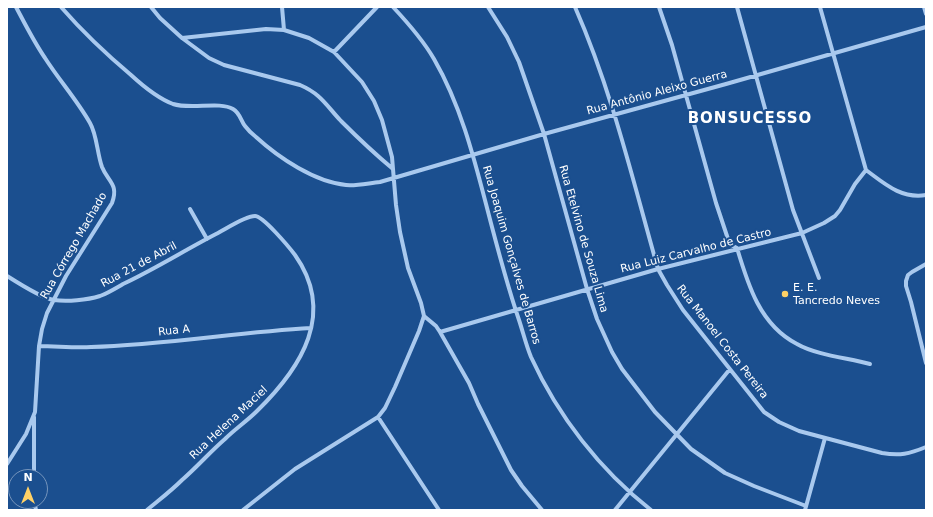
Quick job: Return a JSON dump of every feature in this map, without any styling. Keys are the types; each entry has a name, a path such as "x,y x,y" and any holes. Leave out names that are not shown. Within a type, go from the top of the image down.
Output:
{"street":[{"name":"Rua Córrego Machado","path":"7,464 26,434 34,412 39,346 42,329 53,300 66,276 112,203 115,195 114,188 98,156 91,125 72,95 45,58 16,7"},
{"name":"Rua Antônio Aleixo Guerra","path":"61,7 98,46 143,86 161,99 185,106 220,106 234,110 240,116 246,127 265,145 301,170 328,182 355,185 380,182 473,154 926,27"},
{"path":"151,7 160,18 182,38 208,58 224,65 300,85 312,90 322,98 340,120 393,170"},
{"path":"282,7 284,30"},
{"path":"334,52 377,7"},
{"name":"Rua Joaquim Gonçalves de Barros","path":"393,7 416,33 434,58 452,94 473,154 515,309 531,356 548,390 593,455 630,493 651,510"},
{"name":"Rua Etelvino de Souza Lima","path":"488,7 507,36 519,62 544,134 597,320 622,370 676,435 691,449 725,473 806,508"},
{"name":"Rua Manoel Costa Pereira","path":"576,7 586,31 614,115 658,269 666,285 683,310 722,357 764,412 778,422 799,431 882,453 896,456 910,454 926,447"},
{"path":"659,7 670,38 716,203 728,239 732,245 738,248 751,292 760,308 774,327 797,344 810,350 870,364"},
{"path":"737,7 793,210 819,278"},
{"path":"820,7 866,170 901,194 915,197 926,195"},
{"path":"924,7 926,14"},
{"path":"182,38 266,29 284,30 309,38 334,52 362,82 374,100 382,120 392,157 393,178 400,232 408,268 422,303 424,316 395,387 385,408 378,417 295,469 243,510"},
{"name":"Rua Luiz Carvalho de Castro","path":"440,332 515,309 658,269 802,233 835,216 855,184 866,170"},
{"path":"190,209 207,239"},
{"name":"Rua 21 de Abril","path":"7,276 53,300 65,301 100,296 137,278 243,220 255,216"},
{"name":"Rua Helena Maciel","path":"147,510 181,481 224,439 257,412 291,372 301,357 306,345 314,314 311,288 306,272 294,253 268,223 262,218 255,216"},
{"path":"926,264 908,275 906,281 926,363"},
{"path":"424,316 436,326 469,383 511,470 542,510"},
{"name":"Rua A","path":"39,346 90,347 137,344 275,330 311,328"},
{"path":"615,510 730,369"},
{"path":"34,412 34,469"},
{"path":"378,417 439,510"},
{"path":"806,508 825,438"}],"place":[{"name":"E. E. Tancredo Neves","path":"785,294"}],"district":[{"name":"BONSUCESSO","path":"750,119"}]}
